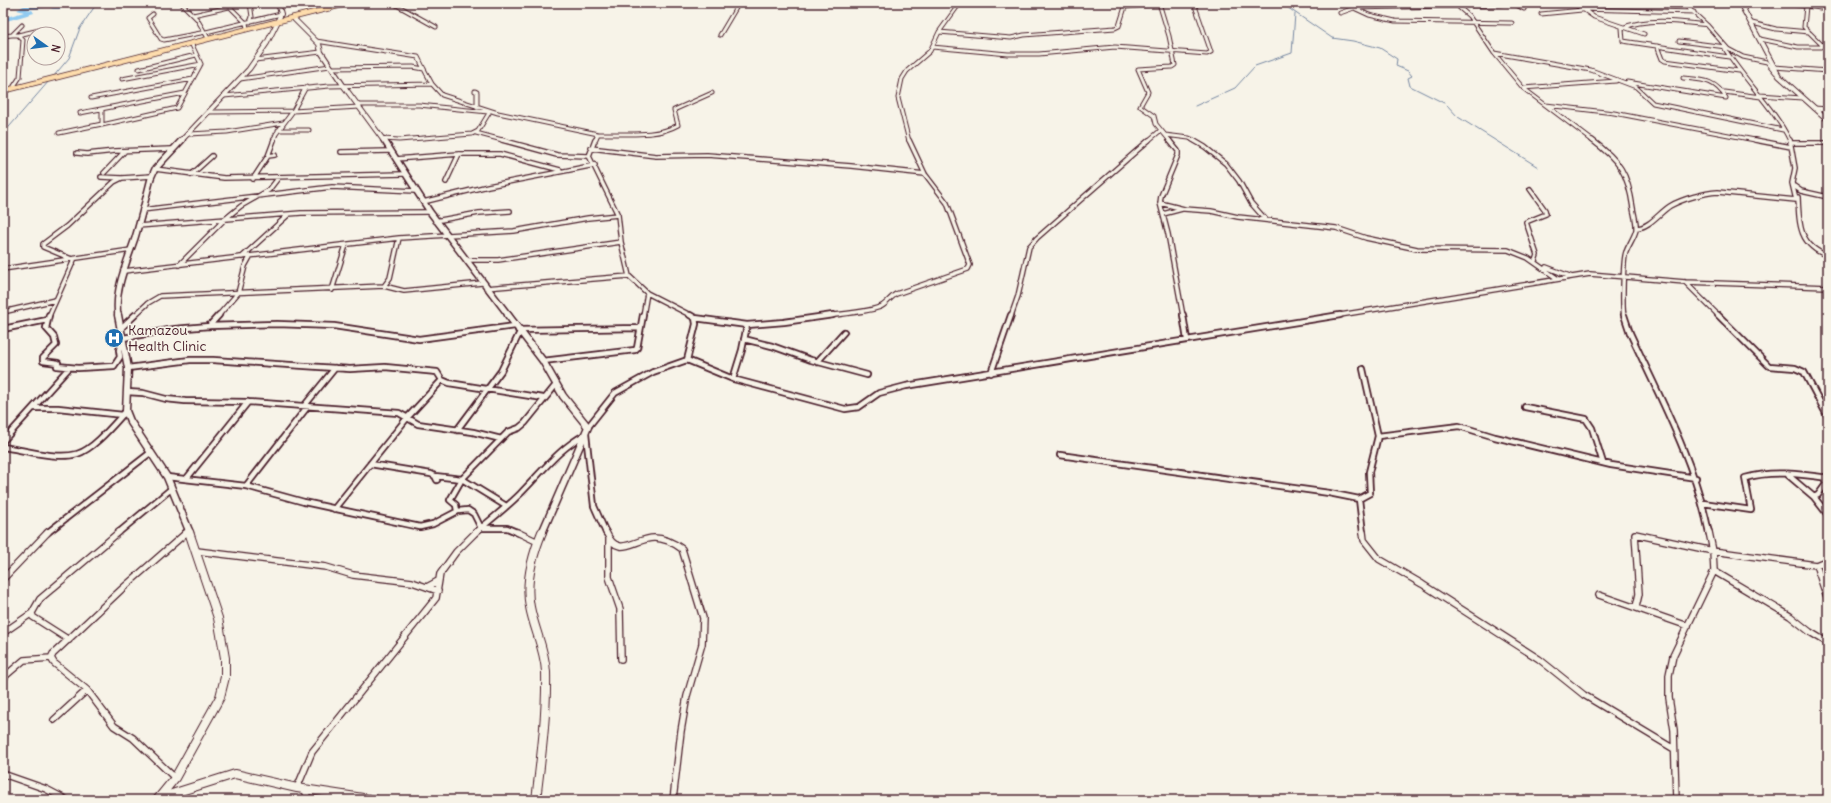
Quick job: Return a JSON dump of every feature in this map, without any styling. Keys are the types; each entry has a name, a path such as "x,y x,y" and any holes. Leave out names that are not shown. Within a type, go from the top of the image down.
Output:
{"main road":[{"path":"3,90 345,3"},
{"path":"3,90 246,25 293,18 350,3"}],"street":[{"path":"153,14 148,18 162,39 168,40 207,35 193,15 182,3"},
{"path":"226,3 246,25 250,22 281,14"},
{"path":"250,3 252,17 250,22"},
{"path":"3,447 61,455 78,454 100,437 124,413 128,368 117,308 120,280 131,250 152,176 155,169 172,149 189,134 240,79 255,60 267,43 281,14 278,3"},
{"path":"393,3 436,27"},
{"path":"720,35 725,30 728,22 740,3"},
{"path":"598,134 589,156 595,165 618,215 621,242 629,276 647,293 694,318 747,325 833,317 882,306 887,300 896,294 968,268 970,265 947,203 925,174 909,141 900,109 898,93 902,79 907,71 932,47 939,32 960,3"},
{"path":"932,47 967,51 1026,54 1054,53 1093,48 1126,48 1207,54 1211,52 1194,3"},
{"path":"1340,13 1354,8 1391,4 1496,5 1506,3"},
{"path":"1514,3 1524,9"},
{"path":"1574,3 1594,17 1644,34"},
{"path":"1628,3 1631,9"},
{"path":"1683,3 1707,25 1726,47 1743,57 1767,62 1802,98 1828,120"},
{"path":"1740,3 1779,76"},
{"path":"1783,3 1828,9"},
{"path":"939,32 1011,38 1024,35 1115,28 1119,26 1124,6 1160,4 1172,51 1174,66 1138,69 1148,92 1140,106 1154,116 1156,124 1176,148 1178,155 1161,196 1160,203 1170,241 1187,340"},
{"path":"1455,4 1469,16 1494,53 1523,88 1609,153 1617,162 1630,186 1636,228 1631,244 1625,253 1622,293 1623,312 1630,333 1696,478 1713,551 1714,571 1673,656 1669,675 1669,698 1674,730 1676,800"},
{"path":"1760,38 1798,47 1821,47 1822,45 1804,27 1806,6"},
{"path":"193,15 229,7"},
{"path":"1354,8 1369,15 1395,21 1512,24"},
{"path":"1541,14 1581,9 1631,9 1694,12"},
{"path":"293,18 320,46 321,52 342,85 383,139 404,174 436,221 484,286 543,361 555,386 588,427"},
{"path":"1624,26 1632,24 1670,22 1707,25"},
{"path":"1752,23 1809,32"},
{"path":"12,35 22,25"},
{"path":"1624,26 1622,28 1624,41 1729,57"},
{"path":"3,36 18,36 26,34"},
{"path":"14,86 20,77 22,61 23,40 18,36"},
{"path":"316,41 418,57 432,84 442,95 498,114"},
{"path":"1679,41 1726,47"},
{"path":"191,43 201,64"},
{"path":"1657,46 1662,59 1665,61 1738,71"},
{"path":"1636,228 1642,228 1670,206 1706,193 1718,192 1796,200 1792,183 1796,168 1790,140 1760,96 1738,71 1725,49 1726,47"},
{"path":"255,60 321,52"},
{"path":"1494,53 1591,70 1636,87 1654,103 1783,130"},
{"path":"139,69 196,55"},
{"path":"102,125 174,110 201,64"},
{"path":"122,79 201,64"},
{"path":"240,79 331,67 413,67 424,70"},
{"path":"1774,67 1828,71"},
{"path":"1523,88 1586,82 1618,81 1726,98 1724,92 1715,83 1683,78"},
{"path":"91,98 193,79"},
{"path":"224,96 342,85 432,84"},
{"path":"253,179 268,156 278,130 294,111 306,88"},
{"path":"475,91 477,92 477,107"},
{"path":"1724,92 1760,96 1802,98"},
{"path":"80,113 185,93"},
{"path":"209,112 294,111 359,106 419,105 498,114 598,134 646,133 673,128 678,125 674,110 712,93"},
{"path":"1544,104 1614,113 1790,145 1828,143"},
{"path":"1814,108 1828,109"},
{"path":"59,133 102,124 102,109"},
{"path":"476,133 489,113"},
{"path":"189,134 227,132 283,123"},
{"path":"278,130 309,130"},
{"path":"991,373 1018,296 1029,247 1037,238 1161,130"},
{"path":"383,139 399,140 476,133 557,155 589,156"},
{"path":"1165,135 1189,138 1205,147 1226,164 1239,181 1251,203 1266,220"},
{"path":"591,148 656,156 706,155 851,166 866,169 925,174"},
{"path":"77,153 172,149"},
{"path":"125,151 102,175 122,178 152,176"},
{"path":"341,152 390,151"},
{"path":"396,159 458,154 503,155 561,171"},
{"path":"446,182 458,154"},
{"path":"268,156 275,155"},
{"path":"191,175 212,156"},
{"path":"423,202 561,171 595,165"},
{"path":"155,169 191,175 253,179 404,174"},
{"path":"179,266 225,219 240,206 269,190 279,177"},
{"path":"74,260 48,250 43,247 43,244 67,226 114,182 122,178"},
{"path":"1792,183 1798,189 1828,197"},
{"path":"142,210 337,187 415,191"},
{"path":"1530,189 1546,210 1546,214 1543,216 1526,222 1537,255 1535,261"},
{"path":"1798,189 1799,226 1806,243 1812,248 1828,256"},
{"path":"1160,203 1266,220 1336,228 1366,238 1417,249 1508,250 1517,252 1535,261 1558,279"},
{"path":"1163,214 1184,208"},
{"path":"436,221 479,213 510,211"},
{"path":"138,226 325,213 430,212"},
{"path":"242,257 288,215"},
{"path":"124,271 179,266 399,238 526,230 584,218 618,215"},
{"path":"384,286 392,273 399,238"},
{"path":"466,260 493,260 621,242"},
{"path":"332,290 346,245"},
{"path":"3,269 27,264 74,260 131,250"},
{"path":"209,326 238,293 245,266 250,257"},
{"path":"74,260 47,320 46,328 54,337 56,346 42,360 58,363 57,366 69,368 114,366 120,357 118,350 123,338"},
{"path":"1540,265 1575,278"},
{"path":"536,800 542,754 546,672 544,652 530,608 528,595 534,553 588,427 615,393 653,372 687,360 733,379 819,403 852,409 859,407 879,393 890,389 1558,279 1575,278 1590,274 1685,282 1828,287"},
{"path":"120,329 148,303 160,296 332,290 384,286 404,291 629,276"},
{"path":"1685,282 1769,366 1795,368 1804,372 1828,418"},
{"path":"543,361 631,351 637,348 647,293"},
{"path":"3,312 55,300"},
{"path":"687,360 696,324 694,318"},
{"path":"3,329 47,320"},
{"path":"123,338 175,329 209,326 277,324 334,326 419,339 518,329 640,328"},
{"path":"733,379 747,325"},
{"path":"457,430 488,390 512,355 518,329"},
{"path":"817,362 844,332"},
{"path":"744,339 772,346 817,362 867,375"},
{"path":"128,368 190,360 213,360 350,369 385,367 438,372 442,380 449,384 543,398"},
{"path":"3,440 34,408 69,368"},
{"path":"246,486 307,406 318,386 335,368"},
{"path":"1060,455 1329,493 1359,499 1370,493 1369,472 1378,436 1363,369"},
{"path":"334,509 407,418 442,380"},
{"path":"457,510 456,505 450,500 462,479 508,432 519,428 525,422 543,398 555,386"},
{"path":"126,392 143,393 166,399 185,401 248,402 399,413 418,424 501,439"},
{"path":"187,478 248,402"},
{"path":"1525,407 1586,419 1592,428 1602,463"},
{"path":"34,408 124,413 166,477 197,551 218,618 225,658 224,677 220,697 175,778 158,799"},
{"path":"1378,436 1459,426 1495,437 1602,463 1696,478"},
{"path":"308,800 301,788 312,752 436,598 438,591 438,580 441,574 465,543 530,484 562,448 572,440 586,434"},
{"path":"586,434 594,506 609,540 609,577 620,609 621,659"},
{"path":"3,579 42,537 150,453"},
{"path":"370,464 436,478 462,479 506,506"},
{"path":"1703,503 1751,510 1744,478 1752,475 1792,474 1826,478 1826,484 1818,495 1814,497"},
{"path":"1788,475 1814,497 1828,515"},
{"path":"166,477 187,478 246,486 304,502 420,527 432,524 457,510 464,510 473,513 478,526 481,528 507,528 538,542"},
{"path":"3,633 32,613 40,600 171,489"},
{"path":"1359,499 1364,540 1379,559 1422,584 1539,659 1584,695 1674,749"},
{"path":"3,678 22,660 29,658 51,658 123,588 188,531"},
{"path":"1636,607 1639,594 1635,534 1713,551 1816,565 1828,560"},
{"path":"609,540 619,546 629,546 653,538 674,542 682,549 703,618 702,644 687,696 681,731 673,800"},
{"path":"197,551 326,567 353,575 412,582 438,591"},
{"path":"1816,565 1828,600"},
{"path":"1714,571 1790,616 1810,632 1828,643"},
{"path":"427,587 438,580"},
{"path":"1599,596 1636,607 1688,626"},
{"path":"32,613 33,617 68,640"},
{"path":"51,658 54,663 87,690 114,726 133,738 175,778"},
{"path":"54,720 87,690"},
{"path":"3,774 46,789 67,800"},
{"path":"158,799 235,774 301,788 376,800"}],"waterway":[{"path":"3,20 18,15 31,13 30,11 20,10 25,7 43,6 51,3 54,4 52,7 64,6 68,3"},
{"path":"53,77 69,58 80,28 97,3"},
{"path":"1281,3 1332,38 1353,41 1380,48 1397,59 1396,66 1408,71 1412,76 1408,78 1410,86 1446,104 1458,117 1538,167"},
{"path":"1195,106 1235,88 1255,66 1292,53 1295,14"},
{"path":"3,134 49,81"}],"place":[{"name":"Kamazou Health Clinic","path":"114,338"}]}
